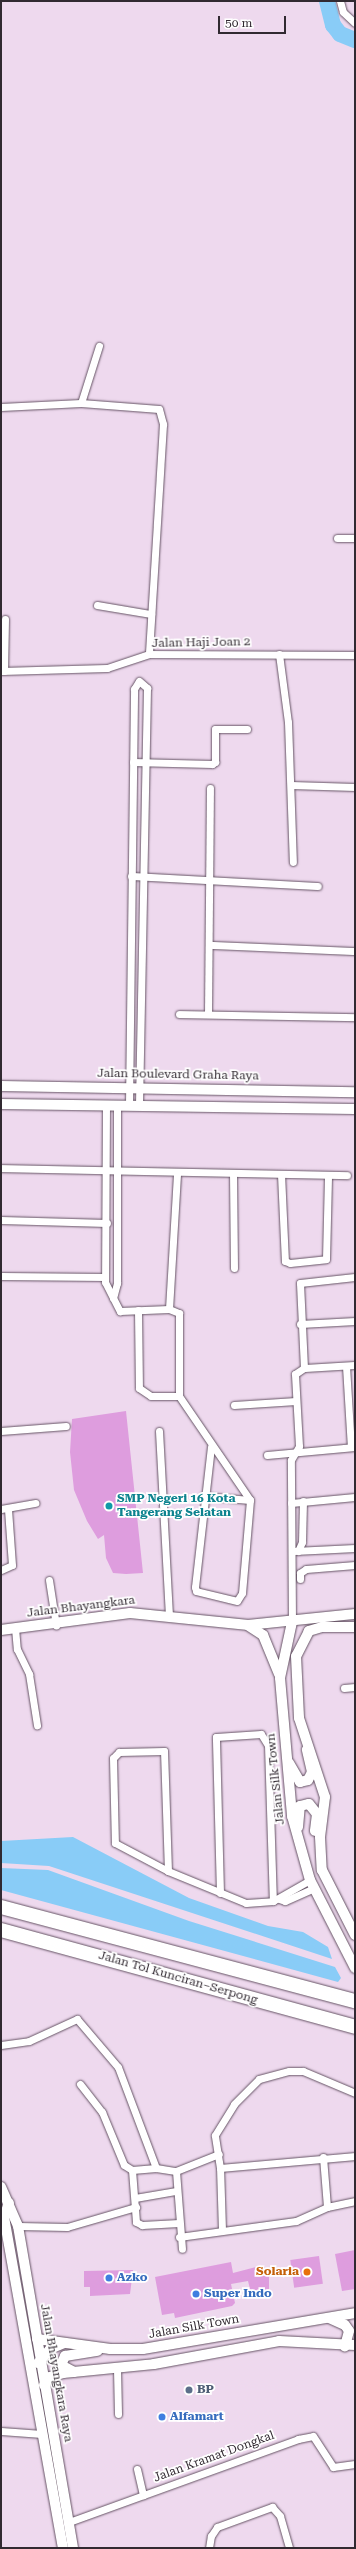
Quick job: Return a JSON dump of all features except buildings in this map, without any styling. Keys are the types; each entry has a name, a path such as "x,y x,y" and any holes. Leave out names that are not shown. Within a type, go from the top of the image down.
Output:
{"highway":[{"name":"Jalan Tol Kunciran–Serpong","path":"1,1908 355,2001"},
{"name":"Jalan Tol Kunciran–Serpong","path":"1,1930 355,2027"}],"main road":[{"name":"Jalan Boulevard Graha Raya","path":"1,1086 139,1087 355,1092"},
{"path":"1,1104 355,1109"},
{"name":"Jalan Bhayangkara","path":"1,1630 56,1625 130,1613 169,1617 191,1622 248,1625 292,1622 330,1614 355,1614"},
{"name":"Jalan Silk Town","path":"292,1622 280,1678 285,1754 298,1845 312,1884 355,1968"},
{"path":"248,1625 263,1635 280,1678"},
{"path":"320,1850 325,1797 322,1778 307,1744 299,1718 296,1656 309,1631 322,1627 355,1626"},
{"path":"285,1754 295,1778 300,1782 308,1780 312,1772 307,1762 307,1744"},
{"path":"298,1845 300,1806 309,1804 317,1814 315,1833 320,1850 322,1870 355,1935"},
{"name":"Jalan Bhayangkara Raya","path":"1,2187 18,2226 73,2548"},
{"name":"Jalan Bhayangkara Raya","path":"9,2203 4,2217 63,2548"},
{"name":"Jalan Silk Town","path":"37,2339 110,2349 184,2344 355,2313"},
{"path":"44,2385 50,2377 74,2372 117,2369 279,2341 350,2346 349,2332 345,2325 329,2318"},
{"path":"31,2375 40,2359 50,2349 66,2343"},
{"path":"74,2372 61,2365 65,2356 110,2349"}],"street":[{"path":"340,1 343,12 355,23"},
{"path":"81,404 99,346"},
{"path":"1,407 81,404 159,409 163,424 149,654"},
{"path":"337,538 355,538"},
{"path":"97,605 151,614"},
{"path":"3,671 5,619"},
{"name":"Jalan Haji Joan 2","path":"3,671 107,668 149,654 355,655"},
{"path":"279,654 288,722 293,862"},
{"path":"140,681 147,688 139,1087 134,1105 128,1087 134,687 140,681"},
{"path":"133,762 214,763 215,729 247,729"},
{"path":"291,785 355,788"},
{"path":"208,1014 212,879 210,788"},
{"path":"131,876 143,875 318,886"},
{"path":"211,945 355,951"},
{"path":"179,1014 355,1017"},
{"path":"106,1105 108,1169 104,1277 112,1298 120,1311 170,1309 180,1313 179,1396 212,1447 250,1500 242,1593 237,1601 196,1591 203,1496 212,1447"},
{"path":"112,1298 117,1282 117,1105"},
{"path":"1,1168 108,1169 177,1173 347,1175"},
{"path":"170,1309 177,1173"},
{"path":"233,1173 234,1268"},
{"path":"281,1174 285,1261 290,1263 326,1259 328,1174"},
{"path":"1,1220 107,1223"},
{"path":"1,1276 104,1277"},
{"path":"304,1368 300,1324 300,1283 355,1277"},
{"path":"138,1310 139,1388 151,1396 179,1396"},
{"path":"300,1324 355,1321"},
{"path":"296,1551 291,1528 294,1452 299,1446 295,1374 304,1368 355,1365"},
{"path":"267,1455 353,1447 346,1366"},
{"path":"234,1406 296,1401"},
{"path":"1,1431 66,1426"},
{"path":"159,1431 169,1617"},
{"path":"203,1496 250,1500"},
{"path":"291,1503 355,1497"},
{"path":"292,1622 296,1551 302,1527 302,1501"},
{"path":"1,1570 10,1568 4,1509 35,1503"},
{"path":"291,1528 302,1527"},
{"path":"296,1551 355,1548"},
{"path":"300,1579 300,1573 306,1569 355,1564"},
{"path":"49,1580 56,1625"},
{"path":"15,1628 18,1649 29,1674 37,1726"},
{"path":"344,1688 355,1687"},
{"path":"220,1893 216,1737 261,1734 268,1745 276,1900"},
{"path":"168,1871 164,1751 119,1752 113,1758 115,1843 168,1871 246,1903 276,1900 285,1901 312,1884"},
{"path":"1,2045 29,2041 77,2019 118,2068 156,2168"},
{"path":"222,2230 219,2154 215,2135 219,2123 260,2079 303,2071 355,2093"},
{"path":"80,2084 102,2112 124,2165 132,2170 156,2168 176,2172 219,2154"},
{"path":"220,2168 323,2157 355,2156"},
{"path":"323,2157 327,2207"},
{"path":"132,2170 138,2224 179,2223"},
{"path":"176,2172 179,2237 182,2249"},
{"path":"135,2198 176,2191"},
{"path":"179,2237 296,2221 327,2207 355,2201"},
{"path":"18,2226 67,2227 136,2208"},
{"path":"117,2369 118,2414"},
{"path":"1,2431 42,2434"},
{"name":"Jalan Kramat Dongkal","path":"69,2522 298,2439 313,2436 333,2467 355,2464"},
{"path":"137,2469 143,2495"},
{"path":"209,2548 210,2536 217,2528 239,2516 272,2507 280,2516 290,2548"}],"water":[{"path":"73,1837 189,1898 268,1926 303,1932 328,1947 332,1959 49,1866 1,1863 1,1841"},
{"path":"1,1868 48,1870 189,1921 335,1967 341,1978 338,1982 1,1890"}],"waterway":[{"path":"327,1 333,25 340,34 355,40"}],"place":[{"name":"SMP Negeri 16 Kota Tangerang Selatan","path":"109,1506"},
{"name":"Solaria","path":"307,2272"},
{"name":"Azko","path":"109,2278"},
{"name":"Super Indo","path":"196,2294"},
{"name":"BP","path":"189,2390"},
{"name":"Alfamart","path":"162,2417"}]}
